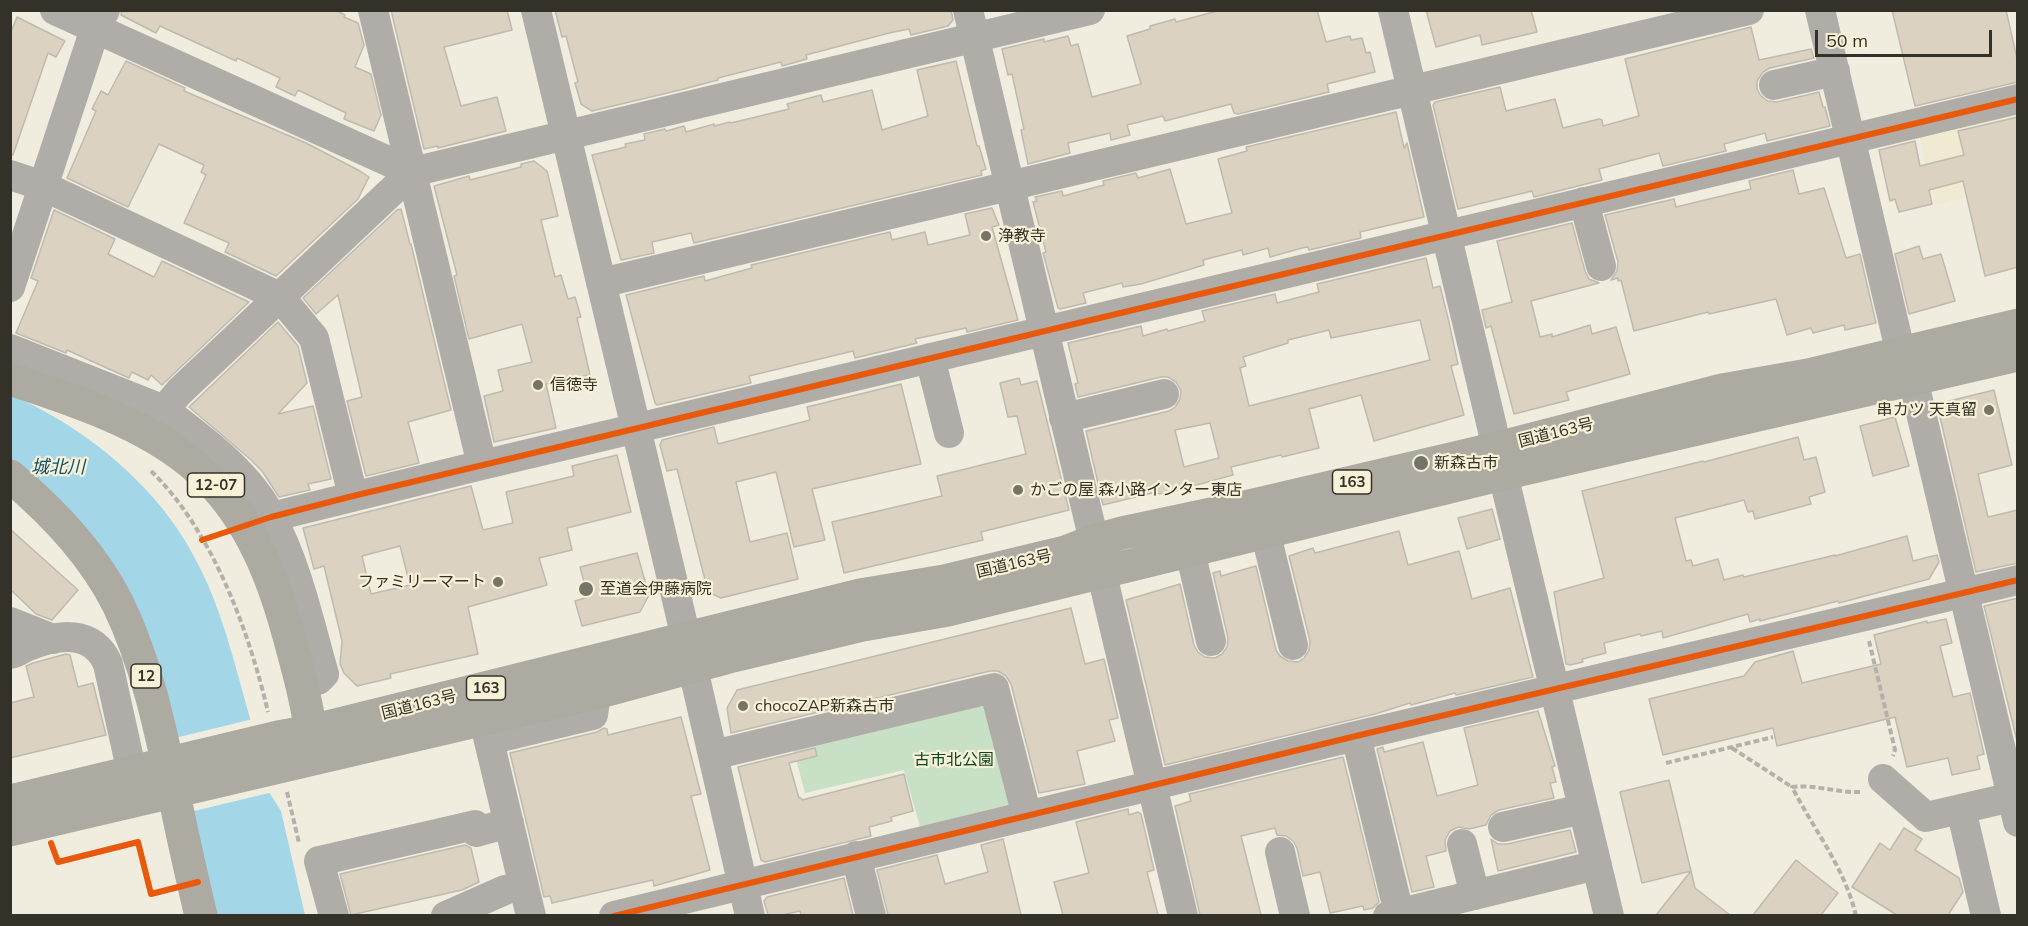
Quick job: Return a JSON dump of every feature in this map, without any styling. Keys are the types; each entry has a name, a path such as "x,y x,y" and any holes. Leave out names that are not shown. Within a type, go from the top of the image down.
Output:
{"highway":[{"name":"国道163号","path":"1907,367 2018,325"},
{"name":"国道163号","path":"10,801 148,778 596,693 689,652 948,610 1265,531 1500,461 1722,390 1808,375 2018,355"},
{"name":"12-07","path":"10,380 91,407 133,425 186,458 213,481 241,518 263,560 312,690 294,750"},
{"name":"国道163号","path":"294,750 689,652 860,595 955,578 1065,552 1093,541 1500,461"},
{"name":"12","path":"10,476 46,507 78,543 117,603 142,665 165,747 201,915"},
{"name":"国道163号","path":"10,830 148,778"}],"street":[{"path":"55,10 100,20 412,172"},
{"path":"536,10 750,915"},
{"path":"164,410 179,392 412,172 566,136 971,25 1090,10"},
{"path":"1392,10 1609,915"},
{"path":"601,284 1749,10"},
{"path":"1820,10 1850,139 1964,593 2014,810 1961,809 1926,817 1883,779"},
{"path":"367,14 412,172 482,465"},
{"path":"10,287 100,20"},
{"path":"971,25 1183,915"},
{"path":"1774,85 1835,71"},
{"path":"272,517 2018,99"},
{"path":"10,175 43,186 280,297 314,338 353,496"},
{"path":"1584,202 1601,266"},
{"path":"10,349 164,410 214,449 243,479 272,517 291,566 324,674 312,690"},
{"path":"930,358 949,433"},
{"path":"1064,418 1164,394"},
{"path":"1265,531 1293,645"},
{"path":"1190,550 1211,641"},
{"path":"614,915 1356,736 2018,580"},
{"path":"10,622 53,639"},
{"path":"10,654 53,639 82,638 90,641 103,652 148,778"},
{"path":"714,755 994,688 1027,816"},
{"path":"531,915 488,738 593,715 596,693"},
{"path":"1356,736 1393,914 1458,904 1597,866"},
{"path":"1503,827 1583,808"},
{"path":"1961,809 1986,915"},
{"path":"334,915 319,861 475,825 476,832 509,823"},
{"path":"1458,904 1462,844"},
{"path":"1280,852 1295,915"},
{"path":"856,856 872,915"},
{"path":"446,915 505,891"}],"path":[{"path":"147,467 170,490 195,527 215,563 294,750 300,848"},
{"path":"1792,787 1808,785 1836,791 1864,792 1876,787 1892,762 1894,750 1863,616"},
{"path":"1666,763 1773,737"},
{"path":"1732,747 1792,787 1804,812 1838,867 1853,901 1856,915"},
{"path":"51,843 58,862 138,842 151,894 170,889"}],"shaded area":[{"path":"2017,111 2017,170 1962,184 1965,197 1936,205 1919,135"}],"green space":[{"name":"古市北公園","path":"978,699 992,706 1016,803 920,827 904,770 805,793 792,744"}],"water":[{"name":"城北川","path":"11,395 67,425 120,464 165,512 184,538 207,582 226,634 269,792 281,811 305,915 217,915 146,637 11,490"}],"pier":[{"path":"253,719 273,792 190,812 171,739"}],"building":[{"path":"122,10 335,10 358,23 364,45 355,67 371,74 381,115 374,131 344,119 346,113 298,90 295,96 276,87 280,78 237,58 236,61 160,26 156,33 121,15"},
{"path":"391,10 507,10 512,30 444,47 461,106 497,97 506,131 438,148 438,146 424,149"},
{"path":"555,10 951,10 953,20 948,26 911,35 909,29 889,33 806,55 807,59 782,66 781,62 592,111 581,104 575,83 578,82 566,36 562,37"},
{"path":"1221,10 1317,10 1326,42 1350,36 1351,40 1362,38 1366,53 1370,52 1375,72 1327,84 1329,92 1238,114 1234,113 1231,104 1165,121 1163,116 1127,125 1130,135 1111,140 1110,133 1068,143 1070,153 1028,164 1021,130 1024,129 1012,74 1008,75 1002,49 1068,36 1071,46 1078,44 1092,97 1141,84 1127,36 1175,19 1176,22"},
{"path":"1426,10 1531,10 1537,32 1482,45 1480,35 1436,47"},
{"path":"1892,10 2006,10 2018,63 2018,82 1915,106"},
{"path":"17,17 65,41 56,57 48,53 13,155 10,154 10,34"},
{"path":"1751,27 1759,60 1811,49 1814,58 1770,68 1763,72 1757,81 1757,89 1761,96 1768,101 1777,102 1819,92 1830,126 1767,141 1765,133 1724,144 1726,151 1663,166 1659,153 1599,169 1602,180 1534,197 1532,191 1458,209 1433,105 1435,102 1500,87 1506,111 1555,99 1563,128 1599,119 1602,120 1603,126 1639,116 1625,59"},
{"path":"126,61 185,88 184,91 306,143 360,171 369,177 358,199 276,276 225,252 229,243 184,223 206,175 201,172 204,165 159,144 128,207 67,178 96,111 92,109 101,91 108,95"},
{"path":"956,61 977,146 979,146 986,169 981,171 982,175 694,243 691,233 652,242 654,253 621,260 592,155 626,147 625,144 645,140 644,134 665,129 666,131 684,126 686,132 789,109 787,104 821,95 823,102 872,90 882,130 928,116 917,70"},
{"path":"1396,112 1404,148 1407,143 1424,217 1360,232 1361,238 1309,250 1308,247 1302,248 1270,257 1268,248 1243,255 1242,250 1203,260 1204,265 1141,284 1123,287 1122,283 1083,293 1086,303 1058,308 1043,253 1046,252 1033,202 1037,201 1035,197 1062,191 1063,196 1104,185 1103,181 1136,173 1138,178 1170,169 1186,224 1232,213 1218,159 1247,151 1246,147"},
{"path":"2018,117 2018,267 1985,276 1963,181 1929,190 1932,204 1899,212 1895,199 1890,201 1879,150 1915,141 1920,166 1964,155 1958,131"},
{"path":"534,161 547,171 558,216 541,220 555,277 561,275 568,299 575,297 581,317 577,318 590,375 546,384 556,428 494,442 484,396 503,391 498,370 532,362 522,324 469,339 454,276 457,275 434,186 469,176 470,180 521,167 521,164"},
{"path":"1793,170 1799,194 1824,188 1846,258 1860,254 1876,323 1845,330 1844,325 1813,333 1811,328 1787,335 1776,299 1709,314 1708,312 1634,331 1621,280 1618,281 1618,278 1611,280 1617,271 1618,262 1605,215 1674,199 1676,207 1751,189 1749,181"},
{"path":"992,208 999,225 992,227 1018,320 967,332 966,328 915,339 917,343 855,358 853,351 749,376 751,383 657,405 655,403 626,295 704,276 705,281 752,268 751,265 890,232 892,240 925,232 928,245 970,235 965,214"},
{"path":"401,209 451,410 408,422 419,463 366,476 347,401 362,397 338,295 316,314 303,298 397,210"},
{"path":"54,210 115,239 108,254 154,277 162,261 249,302 162,385 151,375 148,380 132,372 129,378 67,350 66,353 16,333 38,281 31,278"},
{"path":"1572,223 1585,271 1589,279 1599,283 1531,301 1540,337 1552,334 1552,337 1590,325 1592,334 1616,327 1630,374 1566,392 1569,400 1514,414 1491,326 1486,328 1482,310 1512,302 1497,241"},
{"path":"1919,246 1923,259 1941,254 1955,301 1909,314 1895,254"},
{"path":"1426,258 1433,288 1440,286 1448,318 1458,364 1451,366 1464,415 1374,441 1361,395 1309,409 1319,448 1231,467 1233,475 1171,492 1157,494 1156,492 1103,505 1086,431 1169,411 1180,399 1181,391 1176,382 1168,377 1161,377 1078,397 1075,384 1078,383 1068,343 1141,326 1143,336 1167,329 1168,331 1205,321 1202,311 1275,294 1277,303 1319,292 1317,284","holes":["1420,320 1430,360 1249,406 1240,368 1246,366 1243,357 1288,343 1288,340 1329,330 1331,338","1210,423 1219,458 1184,467 1175,430"]},
{"path":"278,322 298,346 307,383 278,414 313,406 331,479 308,484 310,490 279,497 262,471 250,459 189,407"},
{"path":"1019,378 1021,385 1037,381 1069,510 981,532 983,540 844,573 832,522 942,496 937,476 1026,454 1017,416 1008,417 1000,383"},
{"path":"901,384 921,464 812,489 825,540 794,547 776,472 736,482 750,542 787,533 798,579 721,598 708,592 677,469 667,471 660,445 662,440 714,427 718,444 810,420 807,407"},
{"path":"1994,390 2012,465 1978,474 1988,517 2018,510 2018,563 1976,572 1937,404"},
{"path":"1895,417 1909,466 1873,476 1860,426"},
{"path":"1798,437 1804,460 1816,457 1825,492 1809,497 1811,504 1755,519 1753,511 1748,512 1744,500 1675,518 1686,561 1691,560 1693,566 1718,559 1724,580 1835,556 1907,536 1913,561 1937,555 1939,562 1929,579 1760,621 1760,619 1750,622 1748,614 1663,638 1662,631 1641,636 1640,634 1604,643 1606,653 1582,659 1583,662 1566,664 1554,592 1604,578 1582,491"},
{"path":"617,455 631,512 567,528 572,550 539,558 547,585 468,607 478,654 390,674 391,678 357,686 344,673 340,664 342,641 324,566 314,569 303,528 471,486 483,530 513,523 506,492 574,476 572,466","holes":["400,546 410,585 371,594 362,556"]},
{"path":"1492,509 1500,539 1467,549 1458,518"},
{"path":"10,529 78,590 52,620 36,614 10,589"},
{"path":"1399,531 1408,565 1459,551 1472,599 1510,588 1533,677 1456,695 1455,693 1411,705 1410,703 1375,714 1165,765 1126,600 1180,584 1194,645 1205,657 1215,658 1227,647 1228,638 1213,573 1220,571 1221,576 1256,566 1276,650 1288,661 1298,662 1309,650 1310,641 1289,556 1313,548 1315,553"},
{"path":"637,553 649,595 640,612 582,626 575,601 588,597 580,567"},
{"path":"2018,598 2018,745 1984,606"},
{"path":"1071,608 1085,664 1104,659 1118,718 1109,720 1115,741 1077,751 1085,784 1039,793 1011,684 1006,676 998,671 990,671 731,733 727,708 737,690"},
{"path":"1946,619 1952,643 1940,646 1953,697 1970,693 1984,754 1977,756 1980,769 1952,775 1948,758 1907,767 1895,717 1777,746 1773,728 1663,755 1649,699 1744,676 1755,662 1793,651 1802,683 1881,664 1874,635 1927,621 1927,623"},
{"path":"66,654 70,655 78,687 93,683 106,735 10,758 10,703 34,697 26,666"},
{"path":"1538,711 1555,766 1552,767 1556,782 1550,783 1554,798 1499,810 1491,815 1486,825 1469,829 1458,827 1450,831 1445,840 1446,851 1426,856 1434,887 1412,892 1377,749 1383,747 1384,752 1423,742 1437,796 1478,785 1464,728"},
{"path":"681,717 701,794 691,796 710,870 654,886 653,880 552,903 550,896 544,897 510,753 597,732 604,728 607,729 608,735"},
{"path":"815,748 817,756 789,763 799,798 802,800 904,774 913,811 891,817 892,821 869,827 871,836 765,862 761,860 738,767"},
{"path":"1343,757 1379,902 1373,908 1364,910 1363,906 1330,913 1320,872 1303,876 1297,848 1293,841 1286,836 1277,835 1275,828 1241,836 1261,915 1200,915 1175,806 1191,801 1189,794"},
{"path":"1669,780 1691,871 1642,883 1620,792"},
{"path":"1128,809 1129,815 1138,812 1141,814 1154,870 1147,872 1158,915 1063,915 1054,882 1089,873 1076,822"},
{"path":"1904,828 1922,839 1915,850 1959,878 1963,892 1948,915 1897,915 1852,887 1880,843 1890,850"},
{"path":"1570,830 1576,852 1498,871 1491,839 1498,844 1507,844"},
{"path":"1003,839 1021,915 888,915 877,870 937,855 945,884 988,872 981,845"},
{"path":"465,845 471,848 479,882 462,890 351,915 340,874"},
{"path":"1796,860 1838,893 1821,915 1753,915"},
{"path":"1691,871 1695,888 1730,915 1656,915"},
{"path":"844,878 853,915 801,915 800,911 768,915 764,901 767,897"}],"cycle path":[{"path":"202,540 271,517 353,496 2018,99"},
{"path":"614,916 1356,736 2018,580"},
{"path":"51,843 58,862 138,842 151,894 198,882"}],"place":[{"name":"浄教寺","path":"986,236"},
{"name":"信徳寺","path":"538,385"},
{"name":"串カツ 天真留","path":"1989,410"},
{"name":"新森古市","path":"1421,463"},
{"name":"かごの屋 森小路インター東店","path":"1018,490"},
{"name":"ファミリーマート","path":"498,582"},
{"name":"至道会伊藤病院","path":"586,589"},
{"name":"chocoZAP新森古市","path":"743,706"}]}
